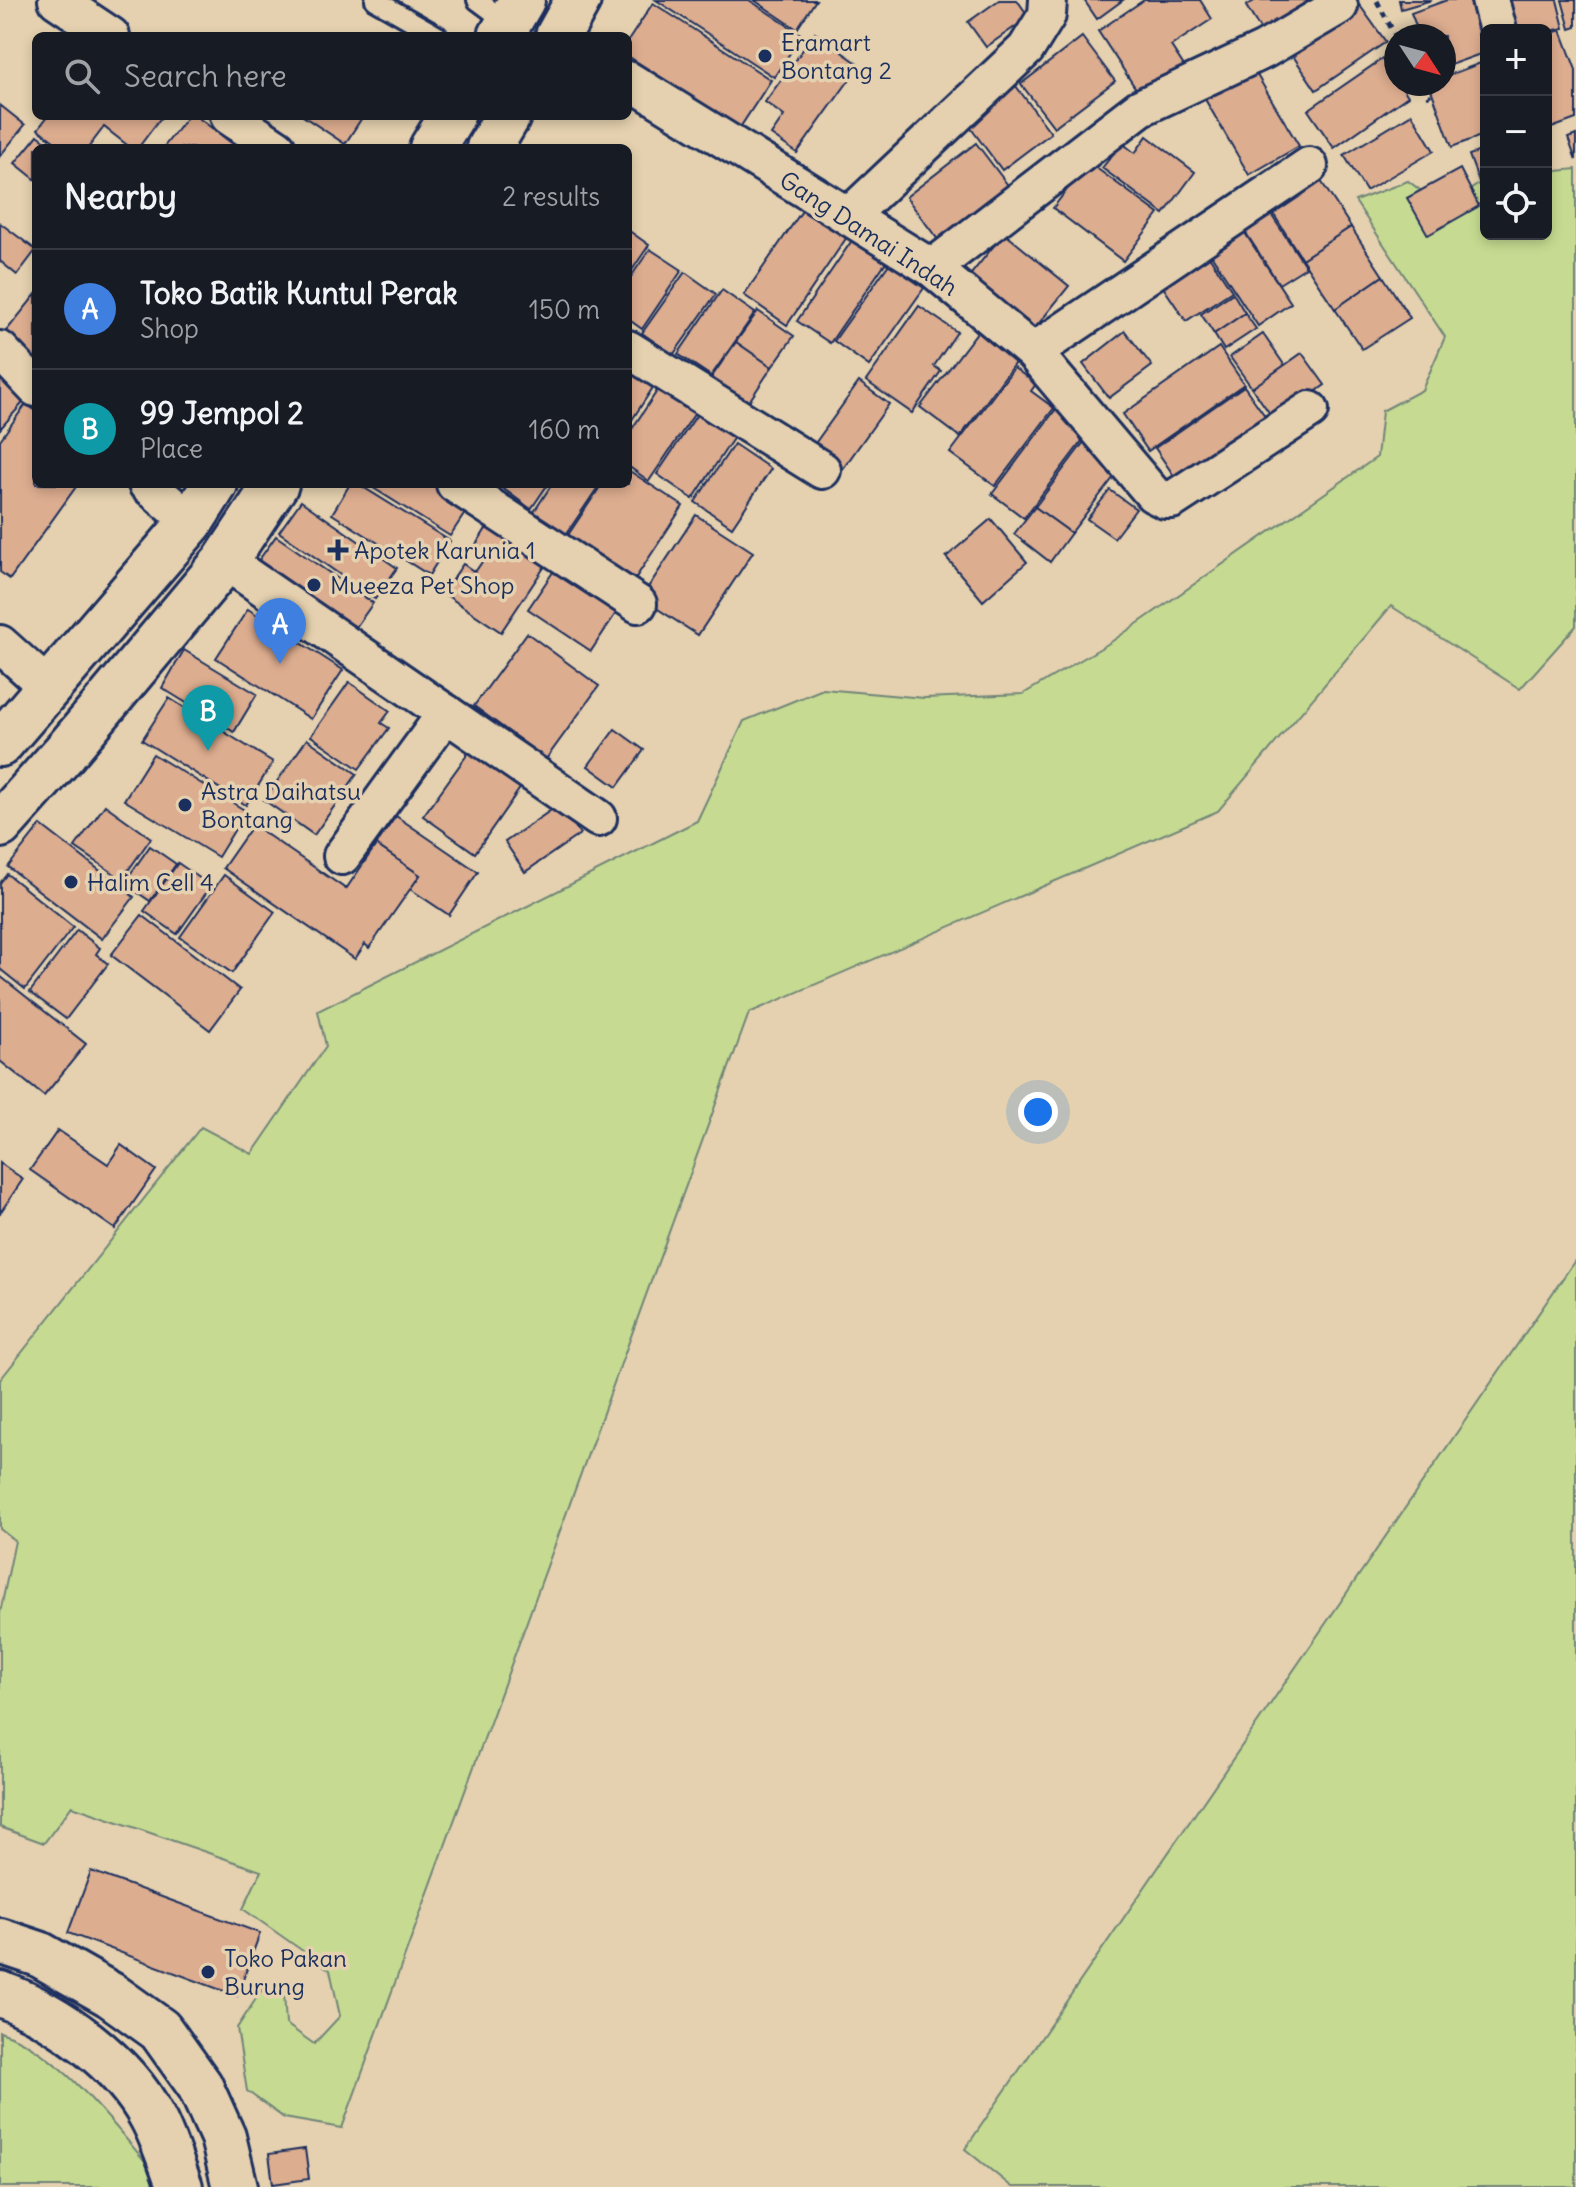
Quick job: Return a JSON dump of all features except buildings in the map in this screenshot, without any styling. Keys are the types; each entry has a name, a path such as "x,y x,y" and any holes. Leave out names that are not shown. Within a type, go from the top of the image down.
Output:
{"main road":[{"path":"560,32 578,0"},
{"path":"434,144 450,120"},
{"path":"491,144 506,120"},
{"path":"0,744 191,522 212,488"},
{"path":"0,825 225,561 273,488"},
{"path":"0,1941 39,1954 111,1995 160,2030 200,2086 223,2137 235,2187"},
{"path":"0,1994 70,2029 115,2067 152,2116 180,2187"}],"street":[{"path":"57,0 105,32"},
{"path":"849,216 1026,49 1047,15 1048,0"},
{"path":"1490,0 1496,24"},
{"path":"932,268 1140,108 1264,50 1339,6"},
{"name":"Gang Damai Indah","path":"632,82 932,268 1033,352 1153,494 1165,500 1172,500 1310,410"},
{"path":"235,120 271,144"},
{"path":"1033,352 1309,166"},
{"path":"0,350 32,384"},
{"path":"632,351 822,470"},
{"path":"152,488 191,522"},
{"path":"461,488 638,604"},
{"path":"225,561 598,818"},
{"path":"0,644 49,688"},
{"path":"342,856 446,713"}],"lane":[{"path":"375,0 431,32"}],"path":[{"path":"1377,0 1389,24"}],"green space":[{"path":"1576,169 1576,626 1520,689 1391,606 1218,811 749,1013 342,2128 284,2118 247,2091 237,2028 263,1988 284,1992 286,2024 314,2044 340,2016 330,1970 243,1909 261,1871 72,1806 44,1843 0,1827 0,1613 15,1541 0,1529 0,1380 201,1127 252,1154 326,1046 318,1011 697,821 744,721 823,689 924,698 1023,694 1111,642 1377,457 1382,411 1422,390 1445,337 1355,201 1408,181 1444,208 1480,183 1480,240 1552,240 1552,171"},
{"path":"1576,1259 1576,2187 1012,2187 965,2149"},
{"path":"0,2032 22,2041 43,2055 83,2090 151,2168 156,2187 0,2187"}],"place":[{"name":"Eramart Bontang 2","path":"765,56"},
{"name":"Apotek Karunia 1","path":"338,550"},
{"name":"Mueeza Pet Shop","path":"314,585"},
{"name":"Toko Batik Kuntul Perak","path":"280,664"},
{"name":"99 Jempol 2","path":"208,751"},
{"name":"Astra Daihatsu Bontang","path":"185,805"},
{"name":"Halim Cell 4","path":"71,882"},
{"name":"Toko Pakan Burung","path":"208,1972"}]}
